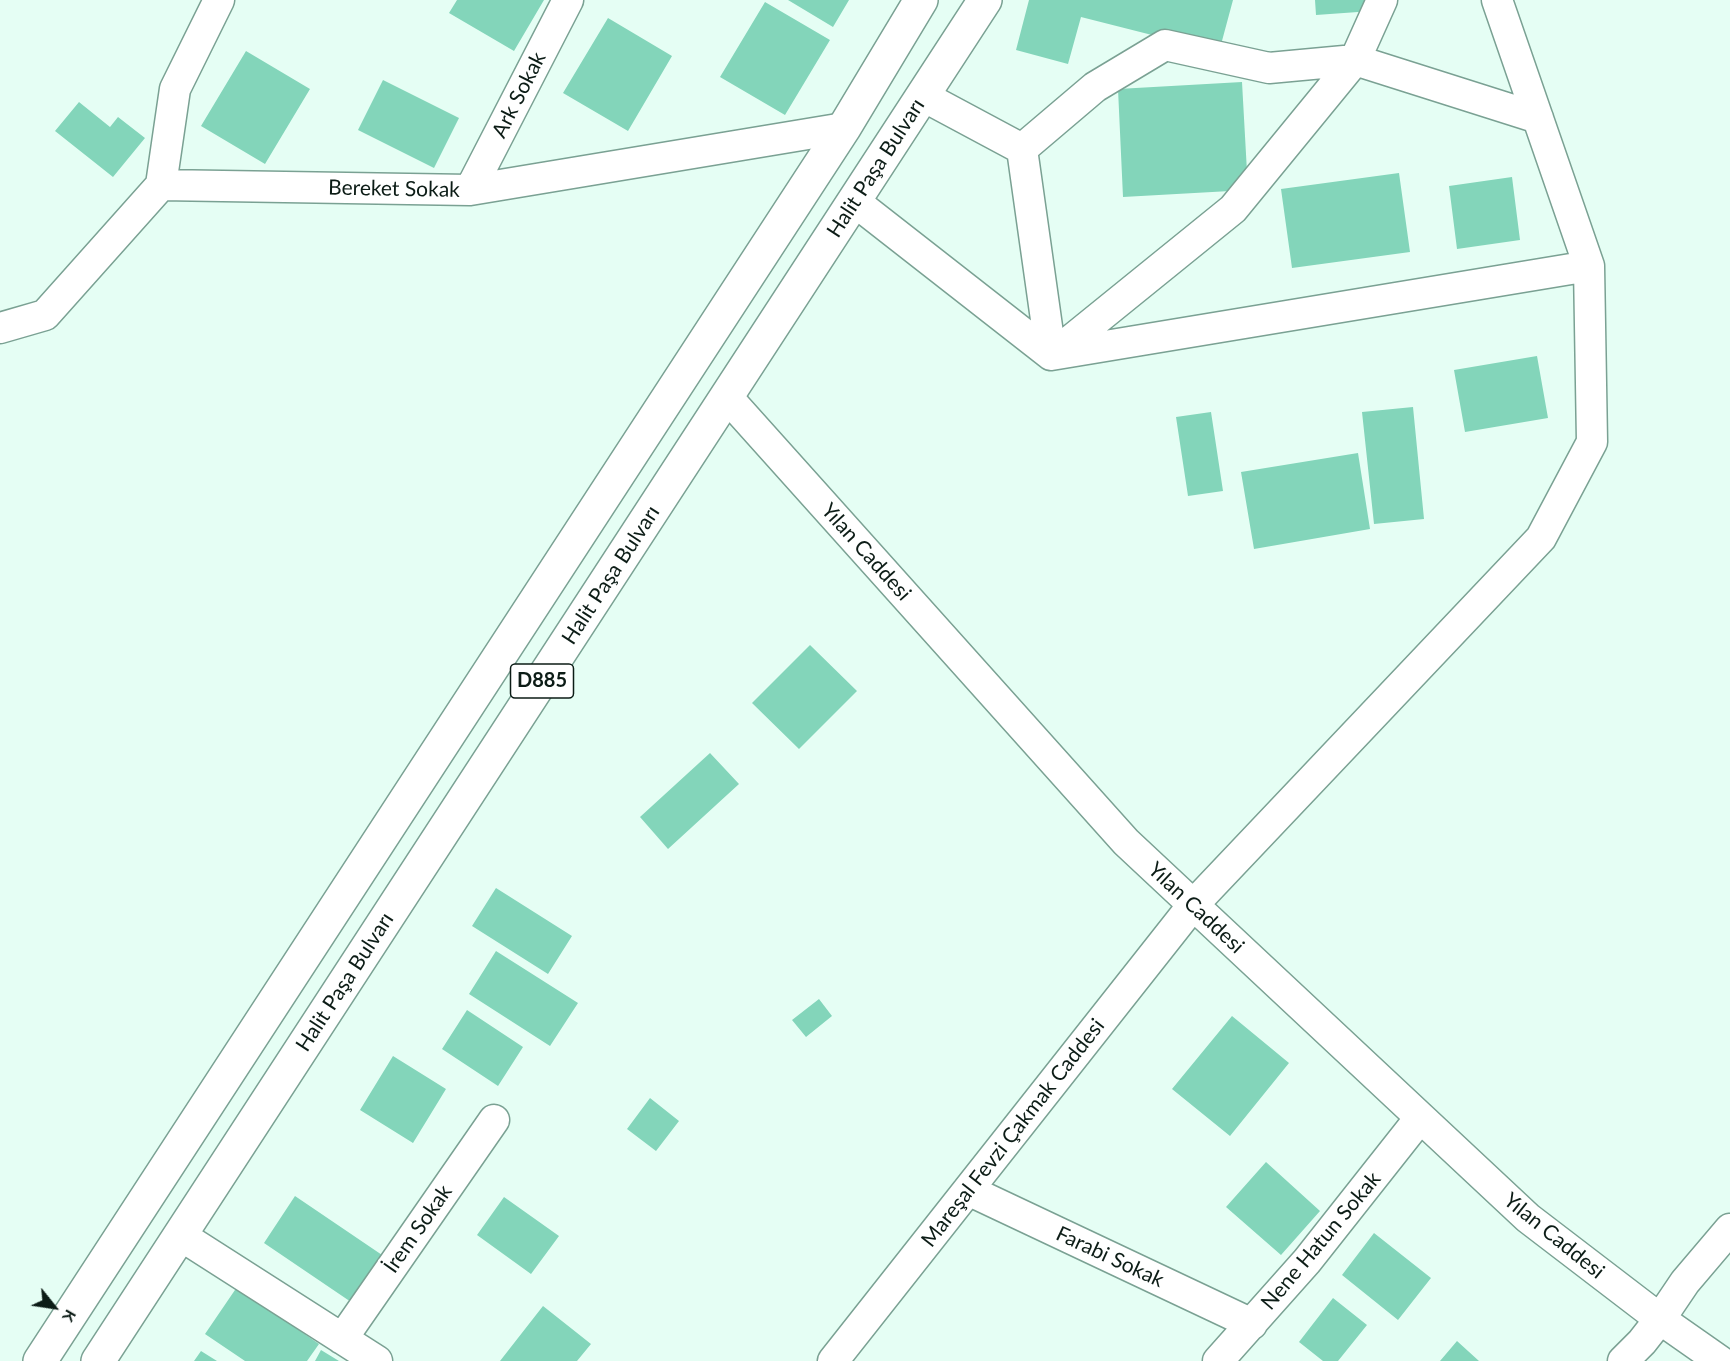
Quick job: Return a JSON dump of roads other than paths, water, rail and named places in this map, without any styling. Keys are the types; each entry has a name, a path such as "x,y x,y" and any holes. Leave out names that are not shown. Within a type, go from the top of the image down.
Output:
{"highway":[{"name":"D885","path":"40,1361 843,128 921,0"},
{"name":"Halit Paşa Bulvarı","path":"98,1361 985,0"}],"street":[{"path":"0,328 45,315 161,185 175,89 219,0"},
{"name":"Ark Sokak","path":"470,190 568,0"},
{"path":"1051,355 1233,209 1355,60 1382,0"},
{"name":"Mareşal Fevzi Çakmak Caddesi","path":"833,1361 1193,905 1541,538 1592,442 1589,266 1497,0"},
{"path":"1022,149 1095,87 1165,45 1269,68 1355,60 1538,118"},
{"path":"922,96 1022,149"},
{"name":"Bereket Sokak","path":"161,185 470,190 843,128"},
{"path":"1022,149 1051,355"},
{"path":"854,201 1051,355 1589,266"},
{"name":"Yılan Caddesi","path":"727,397 1126,842 1528,1218 1660,1319 1720,1361"},
{"name":"Nene Hatun Sokak","path":"1223,1360 1307,1261 1420,1118"},
{"name":"İrem Sokak","path":"342,1339 494,1120"},
{"name":"Farabi Sokak","path":"968,1190 1252,1324"},
{"path":"1623,1361 1642,1342 1685,1281 1730,1228"},
{"path":"180,1235 377,1361"}]}
